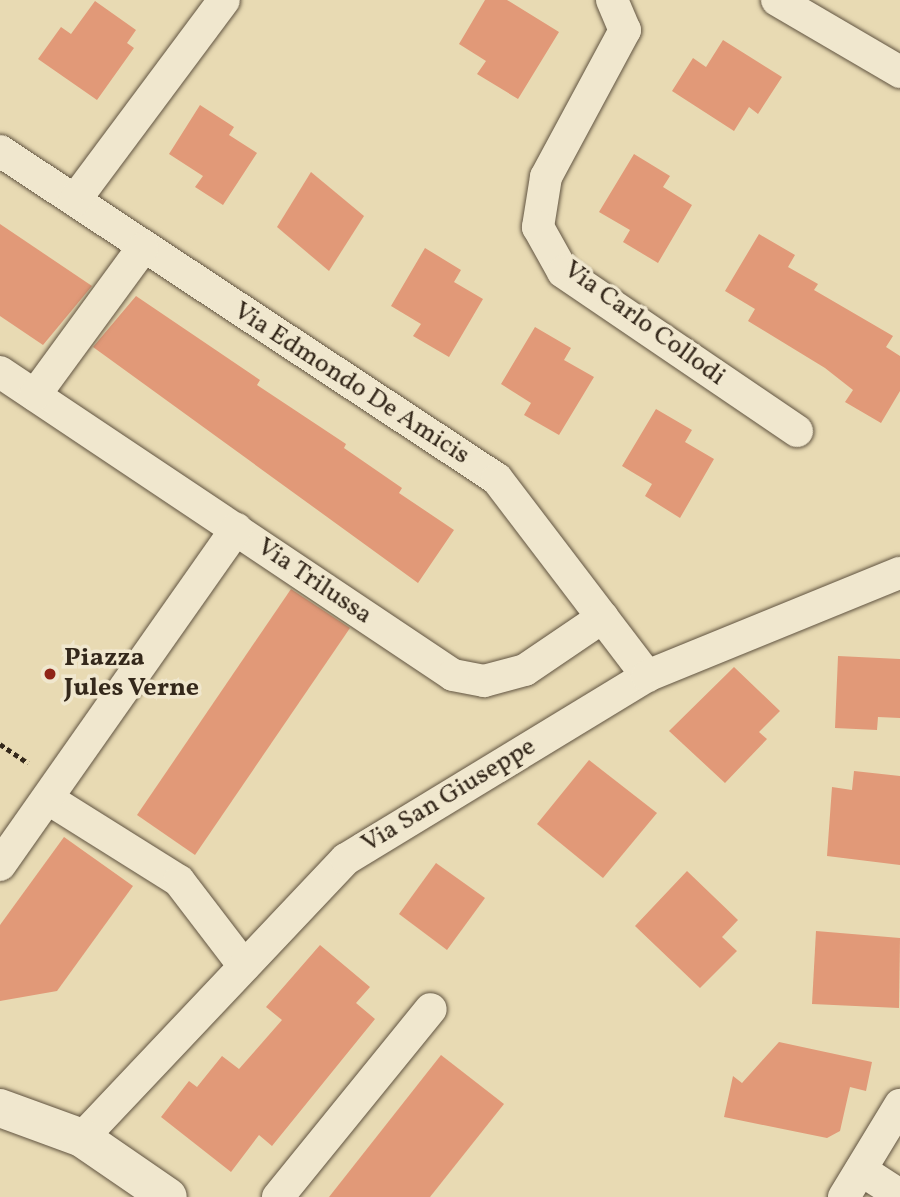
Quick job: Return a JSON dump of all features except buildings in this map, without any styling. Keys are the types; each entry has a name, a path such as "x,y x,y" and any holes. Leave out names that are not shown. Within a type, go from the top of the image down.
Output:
{"main road":[{"path":"0,1108 82,1138 168,1197"}],"street":[{"path":"75,200 224,0"},
{"name":"Via Carlo Collodi","path":"612,0 625,30 546,177 538,227 563,272 797,431"},
{"path":"788,3 900,72"},
{"name":"Via Edmondo De Amicis","path":"0,151 142,248 497,479 647,676"},
{"path":"36,395 142,248"},
{"name":"Via Trilussa","path":"0,372 453,675 484,681 525,670 603,617"},
{"path":"0,865 50,800 236,529"},
{"name":"Via San Giuseppe","path":"82,1138 346,859 647,676 900,573"},
{"path":"50,800 179,881 244,966"},
{"path":"278,1197 431,1009"},
{"path":"844,1197 900,1105"},
{"path":"861,1170 900,1195"}],"path":[{"path":"0,744 35,767"}],"place":[{"name":"Piazza Jules Verne","path":"50,674"}]}
